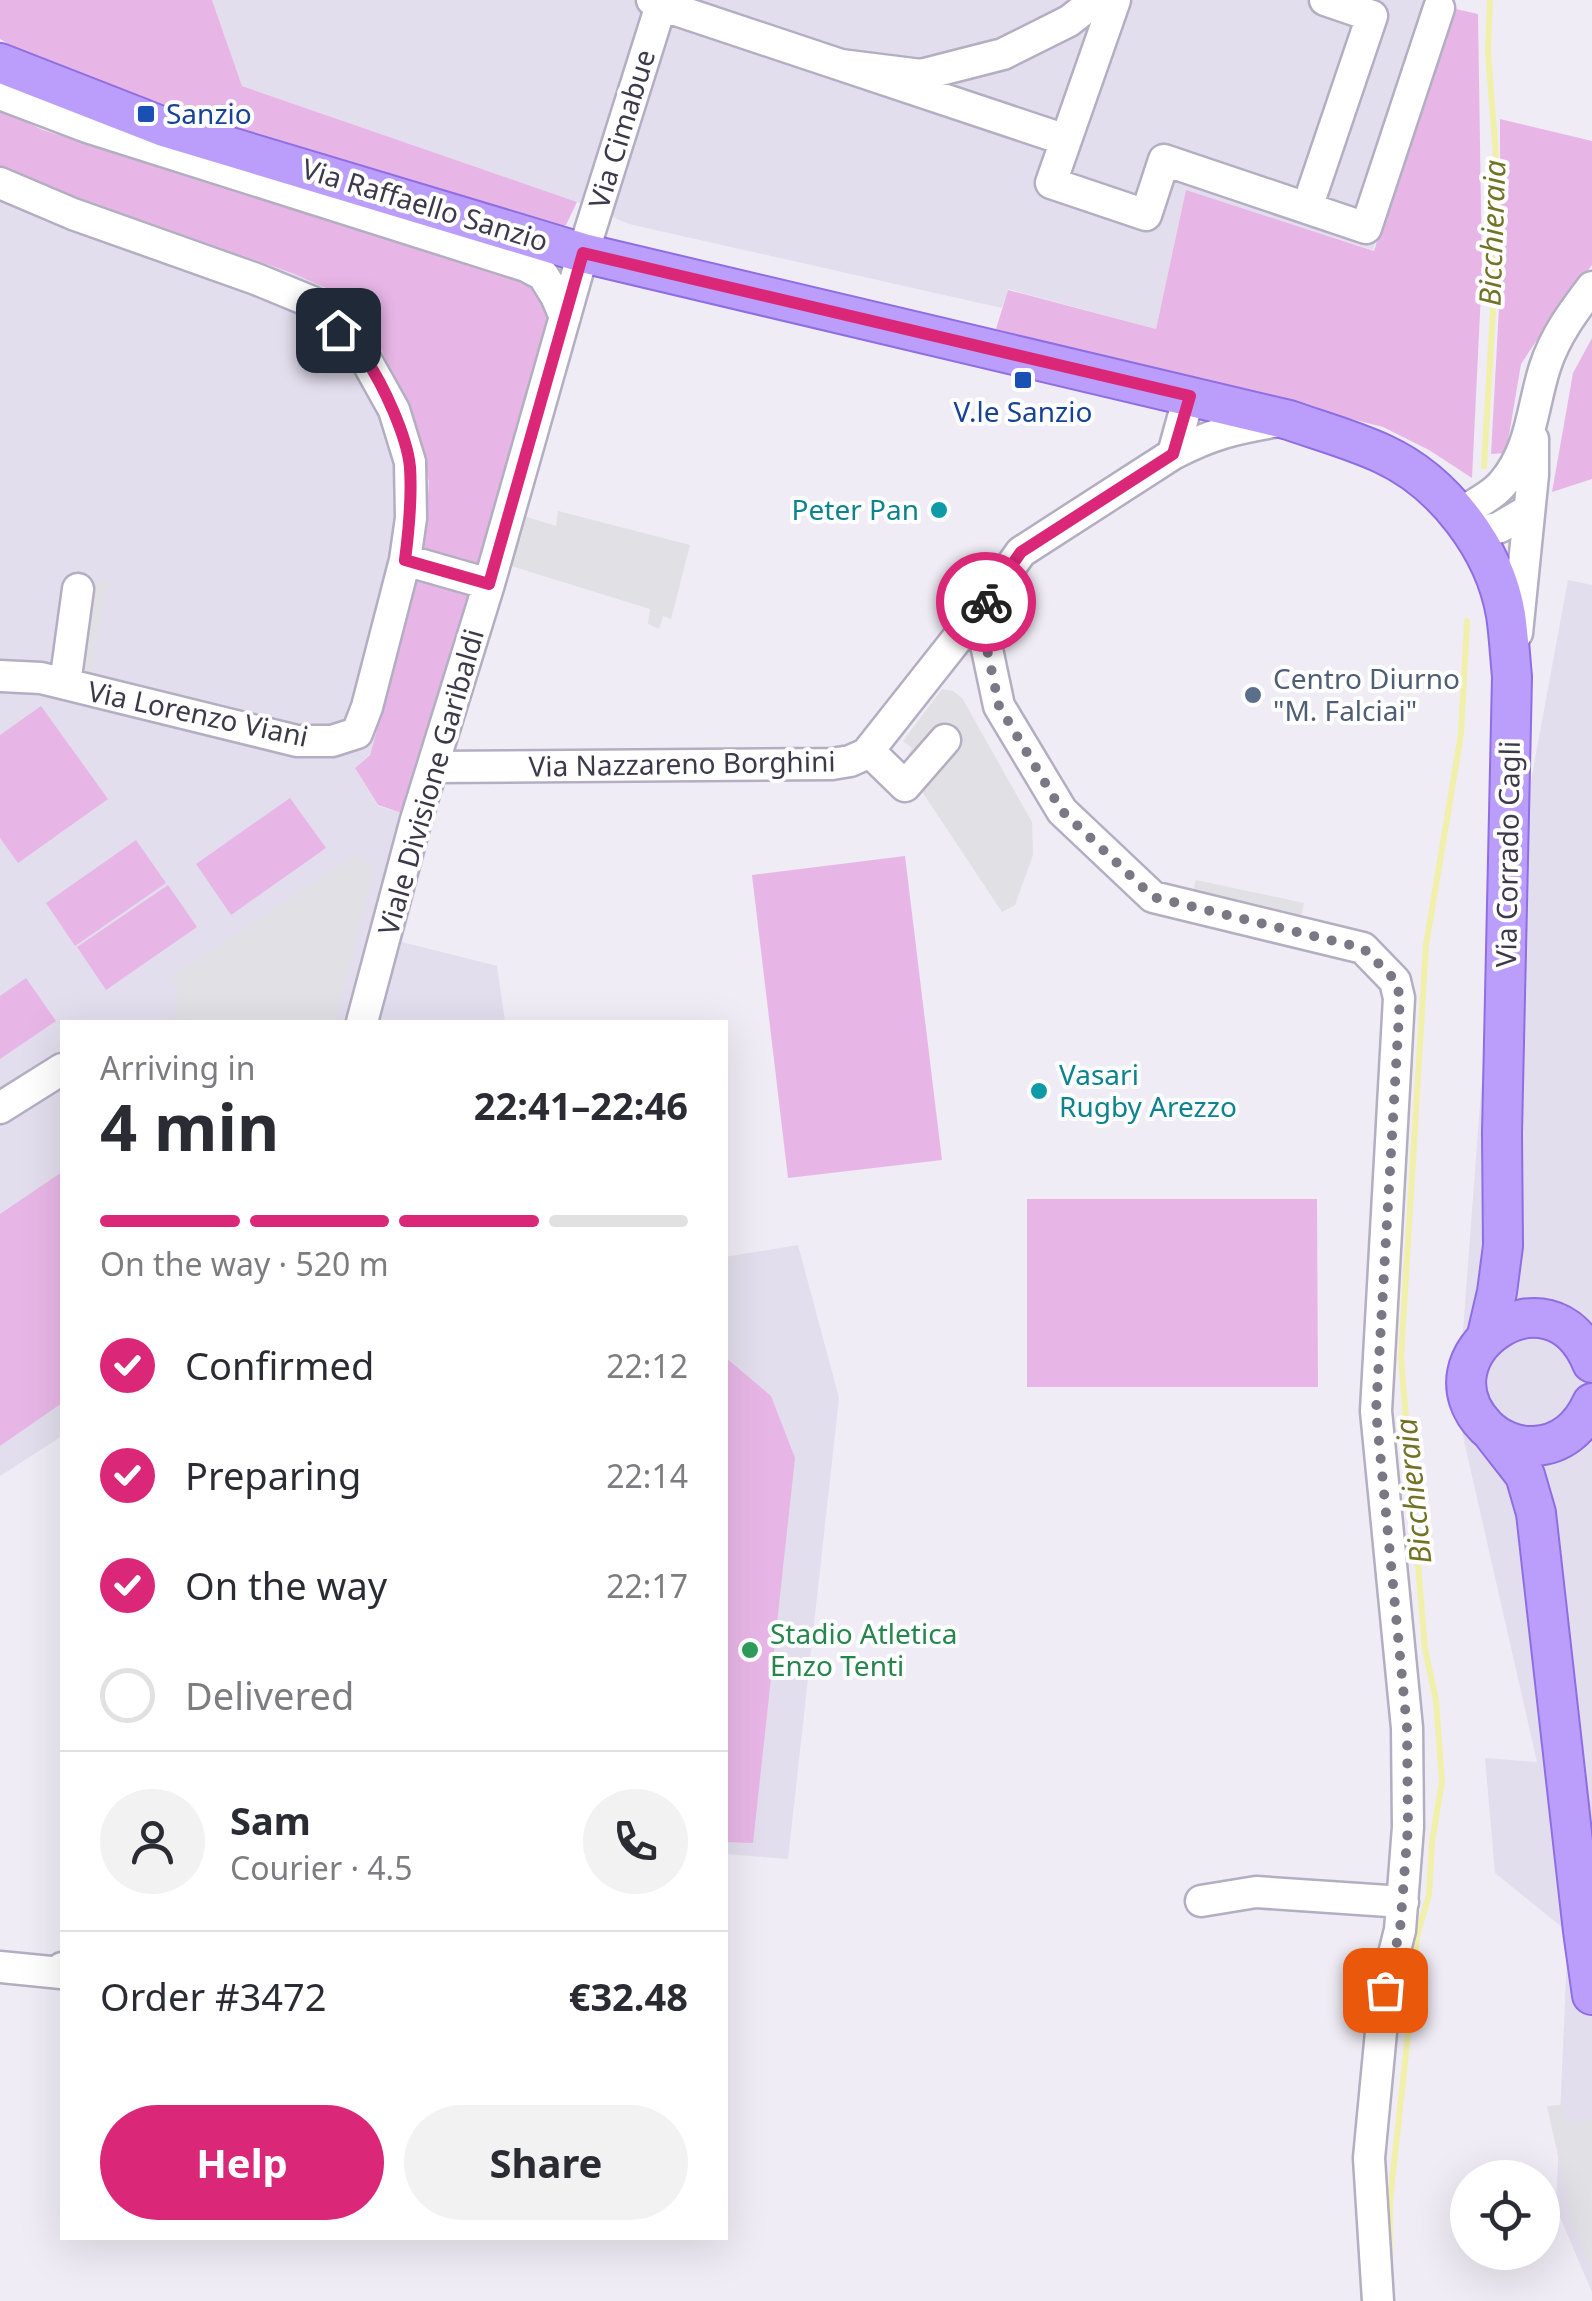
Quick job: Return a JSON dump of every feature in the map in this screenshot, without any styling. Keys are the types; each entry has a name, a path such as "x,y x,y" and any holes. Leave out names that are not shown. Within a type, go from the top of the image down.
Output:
{"main road":[{"name":"Via Raffaello Sanzio","path":"0,63 164,127 583,253 1288,420 1386,455 1431,486"},
{"name":"Via Corrado Cagli","path":"1431,486 1467,524 1496,578 1506,612 1512,677 1502,1114 1503,1246 1488,1336 1469,1367 1468,1386 1471,1404 1480,1420 1524,1475 1536,1513"},
{"name":"Via Corrado Cagli","path":"1503,1246 1530,1318"},
{"path":"1488,1336 1515,1320 1547,1320 1563,1326 1590,1356"},
{"path":"1493,1434 1512,1444 1533,1447 1554,1443 1585,1417"},
{"path":"1585,1417 1552,1460 1538,1493 1536,1513 1584,1862 1582,1931 1592,1995"}],"street":[{"path":"842,64 921,75 1003,54 1069,22 1096,0"},
{"path":"1115,0 1052,183 1146,214 1164,160 1366,228 1439,8"},
{"path":"1307,208 1372,16 1325,0"},
{"path":"657,2 1066,140"},
{"name":"Via Cimabue","path":"583,253 657,2"},
{"path":"0,94 87,127 526,266 543,275 565,317"},
{"path":"0,183 312,302 365,358 394,410 410,462 411,518 405,560 489,584"},
{"name":"Viale Divisione Garibaldi","path":"363,1020 415,823 489,584 583,253"},
{"path":"1467,524 1516,465 1533,422 1545,368 1562,327 1592,286"},
{"path":"1173,454 1190,396"},
{"name":"Via Nazzareno Borghini","path":"434,767 850,761 868,752 1021,552 1203,438 1233,428 1288,420"},
{"path":"1512,677 1533,475 1533,422"},
{"path":"1467,524 1500,527 1529,510"},
{"name":"Via Lorenzo Viani","path":"0,676 41,678 297,741 332,741 357,734 405,560"},
{"name":"Via Lorenzo Viani","path":"64,684 78,588"},
{"path":"979,611 999,706 1062,811 1153,897 1363,948 1396,981 1400,998 1376,1411 1407,1728 1408,1827 1400,1930 1385,1990 1369,2158 1378,2301"},
{"path":"868,752 905,786 945,740"},
{"path":"0,1108 60,1070"},
{"path":"1201,1901 1256,1892 1403,1902"},
{"path":"0,1967 60,1973"}],"shaded area":[{"path":"0,0 212,0 242,86 577,202 566,225 551,228 197,116 29,56 0,39"},
{"path":"212,0 1447,0 1373,250 1186,191 1156,329 1008,289 1002,308 629,224 577,202 242,86"},
{"path":"1451,8 1478,14 1482,272 1472,478 1383,427 996,329 1008,290 1156,329 1186,190 1374,251"},
{"path":"0,110 43,130 531,284 542,297 549,319 480,565 423,553 429,482 412,412 381,349 333,291 0,170"},
{"path":"1500,119 1592,141 1592,265 1521,364 1506,453 1491,454 1500,289"},
{"path":"0,169 291,271 333,290 381,349 413,411 429,484 417,580 370,754 355,768 378,806 434,822 402,942 497,966 505,1020 60,1020 60,1437 0,1476"},
{"path":"1592,338 1592,479 1552,492 1573,373"},
{"path":"558,511 690,545 671,619 663,616 659,629 648,624 650,609 508,565 524,516 556,526"},
{"path":"108,579 90,674 205,698 201,717 89,691 89,674 67,670 78,589"},
{"path":"417,580 473,596 408,815 378,805 355,768 370,755"},
{"path":"1568,580 1592,585 1592,2292 1560,2217 1558,2160 1568,1932 1495,1873 1485,1758 1537,1762 1457,1410 1486,1025"},
{"path":"942,689 962,698 1032,822 1033,855 1015,905 1002,912 903,763 912,748 903,741"},
{"path":"41,706 108,799 18,863 0,838 0,735"},
{"path":"290,798 326,848 231,915 196,864"},
{"path":"136,840 166,883 75,946 46,903"},
{"path":"358,854 366,867 374,867 336,1020 185,1020 174,1017 179,989 169,979"},
{"path":"905,856 942,1160 788,1178 752,875"},
{"path":"1196,880 1304,903 1300,921 1192,894"},
{"path":"168,885 197,927 106,990 77,947"},
{"path":"26,978 56,1021 0,1059 0,996"},
{"path":"60,1173 60,1404 0,1446 0,1214"},
{"path":"1027,1199 1317,1199 1318,1387 1027,1387"},
{"path":"798,1245 839,1398 788,1859 728,1854 728,1257"},
{"name":"Stadio Atletica Enzo Tenti","path":"728,1360 771,1396 795,1458 753,1843 728,1842"},
{"path":"1562,2105 1565,2123 1592,2119 1592,2272 1573,2224 1547,2106"}],"waterway":[{"name":"Bicchieraia","path":"1484,466 1497,170 1488,52 1490,0"},
{"name":"Bicchieraia","path":"1390,2260 1390,2201 1417,1936 1429,1895 1432,1842 1442,1781 1436,1701 1425,1649 1401,1358 1426,945 1461,734 1467,621"}],"way so far":[{"path":"986,602 979,611 999,706 1062,811 1153,897 1363,948 1396,981 1400,998 1376,1411 1407,1728 1408,1827 1400,1930 1385,1990"}],"place":[{"name":"Sanzio","path":"146,114"},
{"name":"V.le Sanzio","path":"1023,380"},
{"name":"Peter Pan","path":"939,510"},
{"name":"Centro Diurno \"M. Falciai\"","path":"1253,695"},
{"name":"Vasari Rugby Arezzo","path":"1039,1091"},
{"name":"Stadio Atletica Enzo Tenti","path":"750,1650"}],"route":[{"path":"338,330 365,358 394,410 410,462 411,518 405,560 489,584 583,253 1190,396 1173,454 1021,552 986,602"}]}
